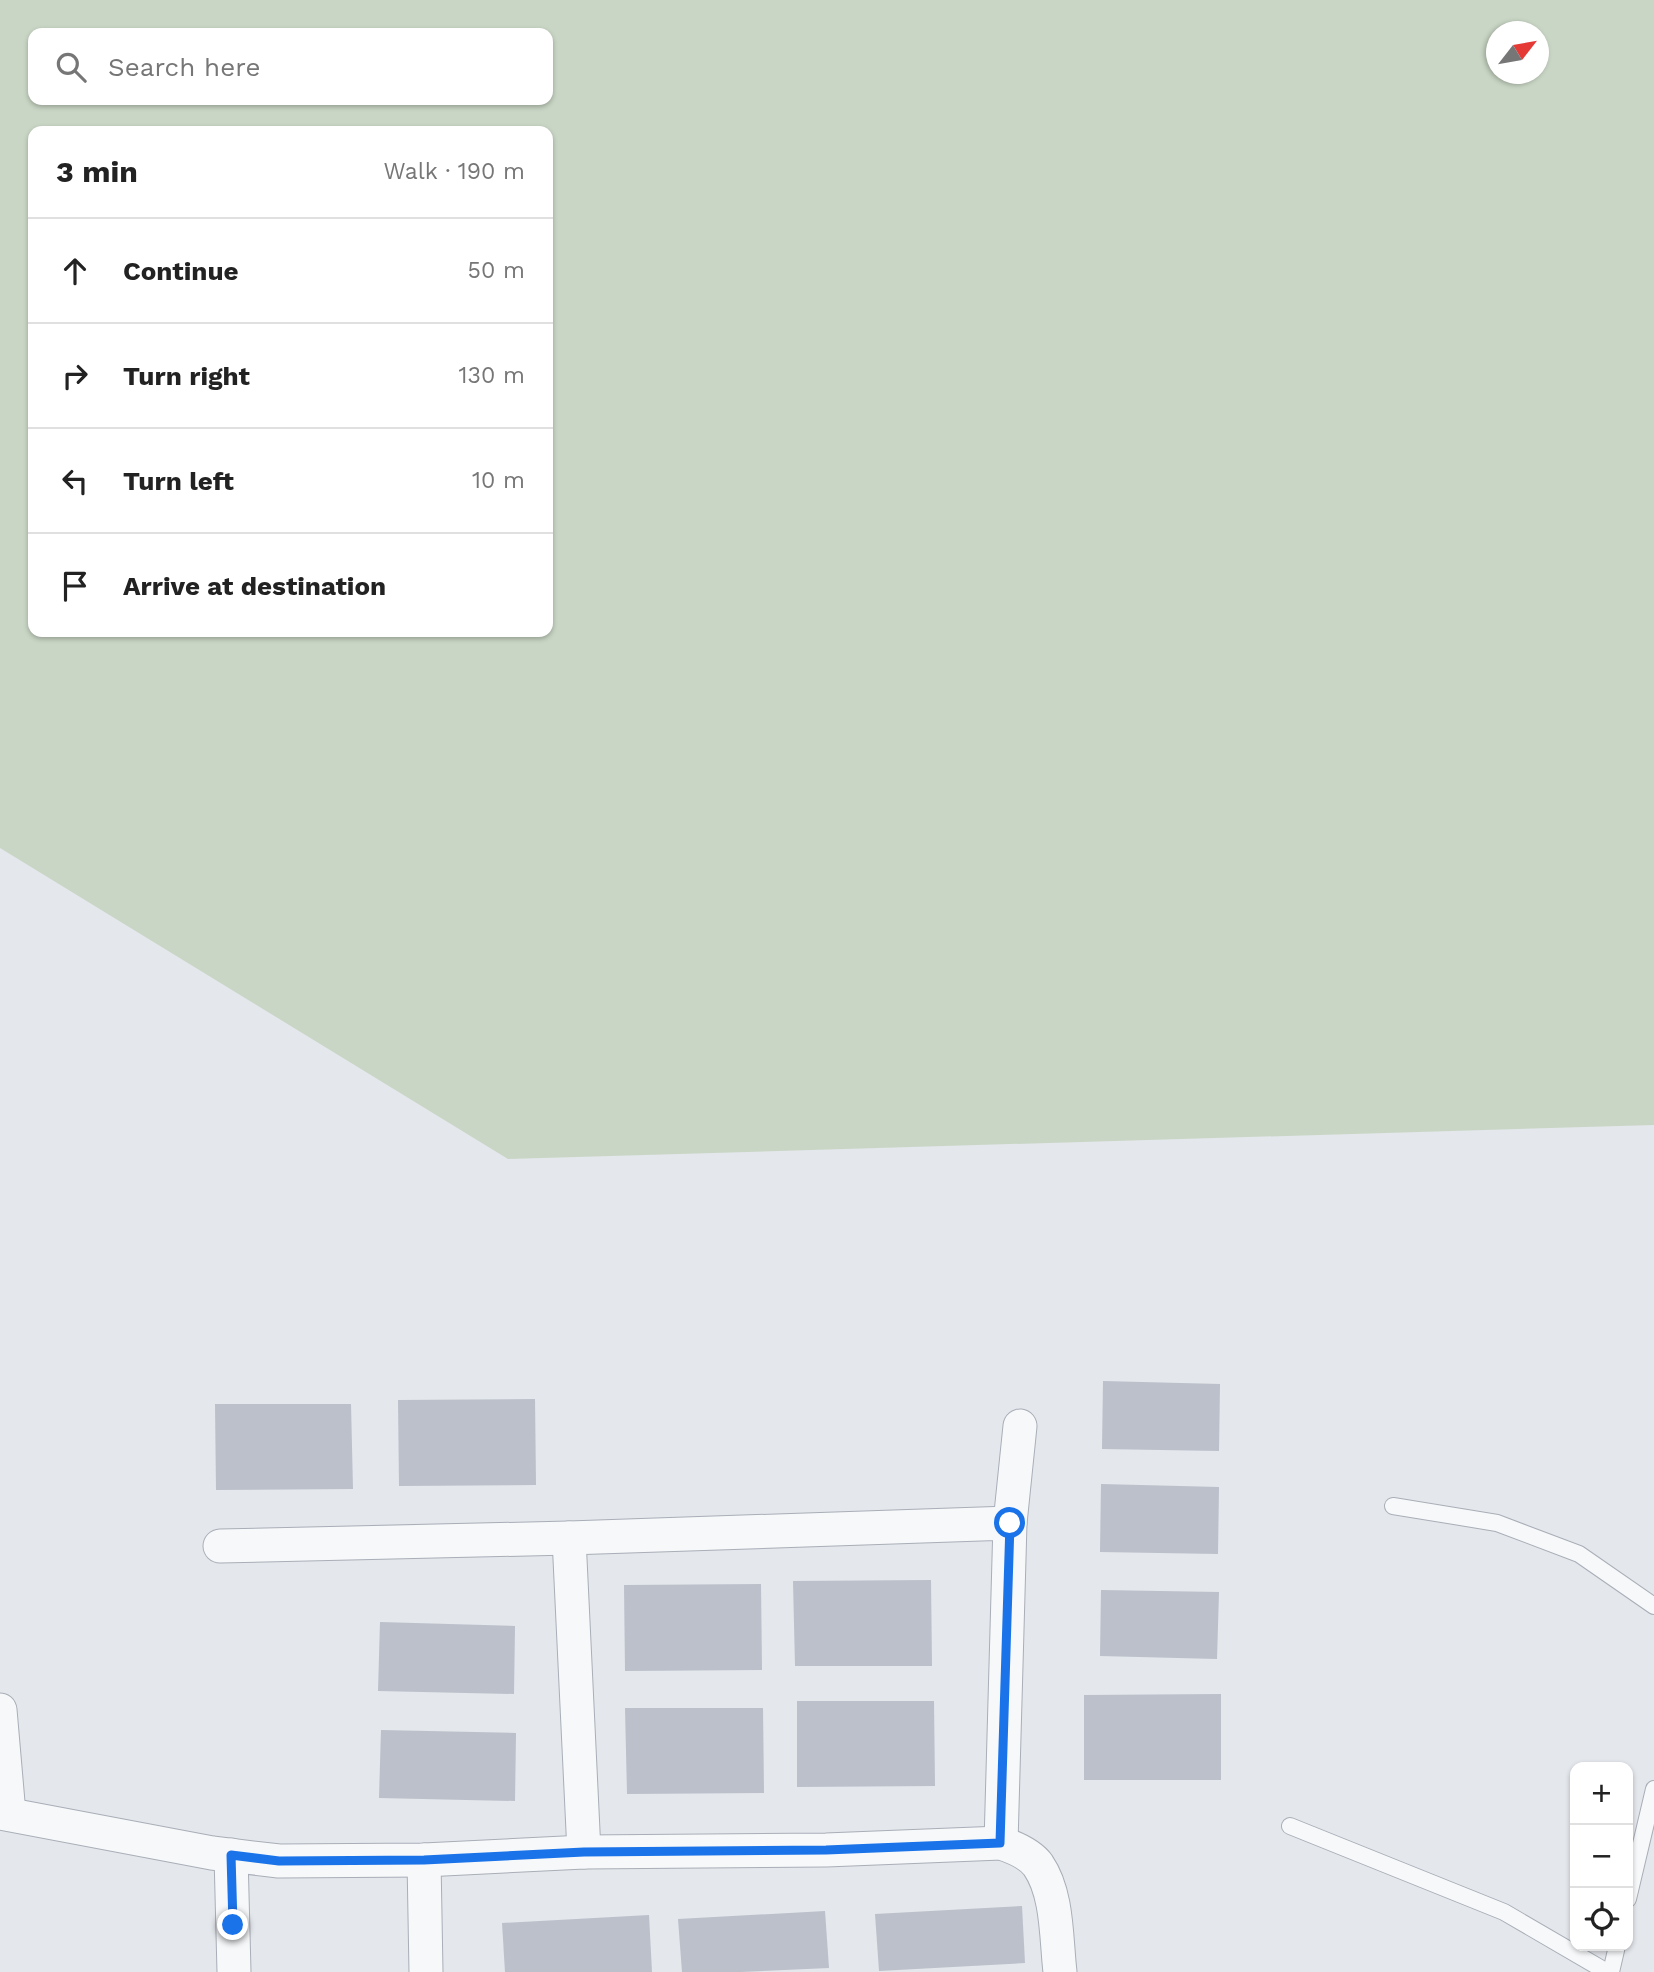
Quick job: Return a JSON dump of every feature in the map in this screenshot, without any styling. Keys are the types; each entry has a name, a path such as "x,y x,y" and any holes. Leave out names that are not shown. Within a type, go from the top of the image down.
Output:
{"street":[{"path":"1000,1843 1010,1523 1020,1426"},
{"path":"220,1546 959,1527 1010,1523"},
{"path":"569,1538 584,1852"},
{"path":"0,1710 5,1813 198,1851 279,1861 424,1860 584,1852 826,1850 1000,1843 1017,1849 1037,1864 1051,1894 1060,1972"},
{"path":"231,1855 234,1972"},
{"path":"424,1860 426,1972"}],"lane":[{"path":"1393,1506 1497,1523 1579,1554 1654,1606"},
{"path":"1631,1888 1654,1789"},
{"path":"1290,1826 1504,1912 1609,1972 1615,1951"}],"green space":[{"path":"0,0 1654,0 1654,1125 508,1159 0,848"}],"building":[{"path":"1103,1381 1220,1384 1219,1451 1102,1449"},
{"path":"535,1399 536,1485 399,1486 398,1400"},
{"path":"215,1404 351,1404 353,1489 216,1490"},
{"path":"1101,1484 1219,1487 1218,1554 1100,1552"},
{"path":"931,1580 932,1666 795,1666 793,1581"},
{"path":"761,1584 762,1670 625,1671 624,1585"},
{"path":"1101,1590 1219,1592 1217,1659 1100,1656"},
{"path":"380,1622 515,1626 514,1694 378,1691"},
{"path":"1221,1694 1221,1780 1084,1780 1084,1695"},
{"path":"797,1701 934,1701 935,1786 797,1787"},
{"path":"625,1708 763,1708 764,1793 627,1794"},
{"path":"381,1730 516,1733 515,1801 379,1798"},
{"path":"1022,1906 1025,1963 879,1971 875,1914"},
{"path":"825,1911 829,1968 682,1972 678,1919"},
{"path":"649,1915 652,1972 505,1972 502,1923"}],"route":[{"path":"233,1925 231,1855 279,1861 424,1860 584,1852 826,1850 1000,1843 1010,1523"}]}
